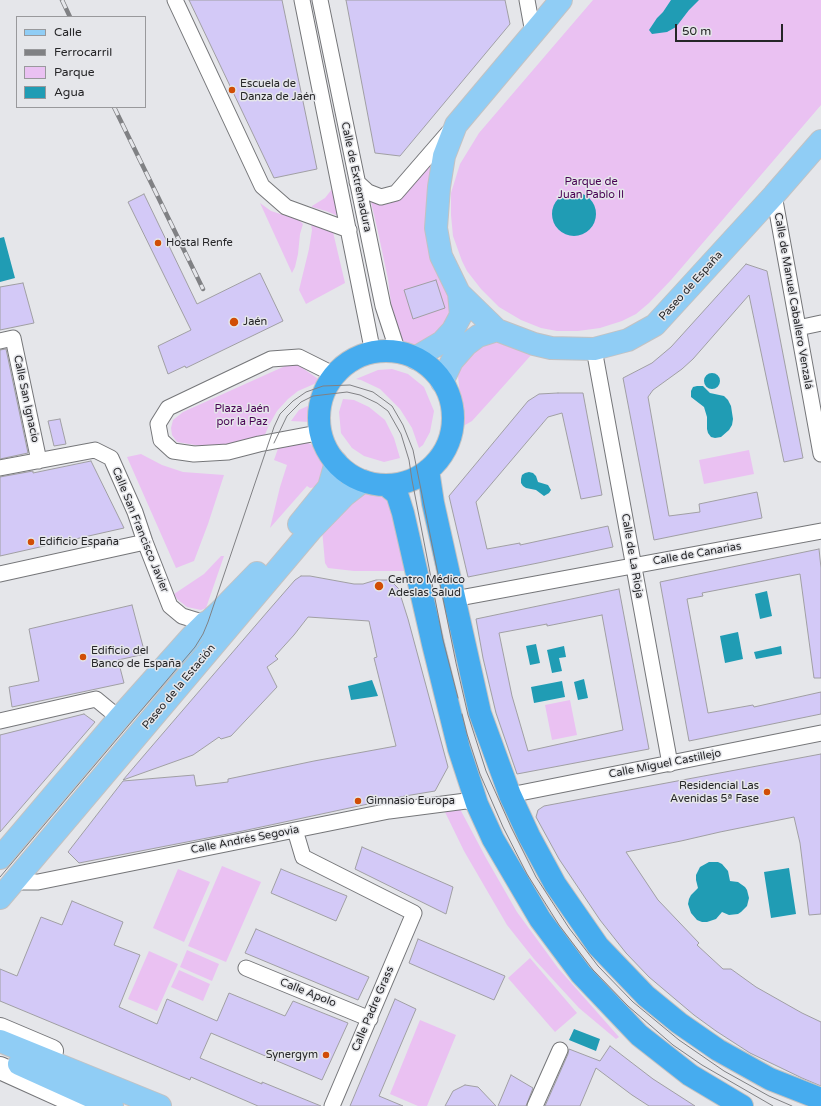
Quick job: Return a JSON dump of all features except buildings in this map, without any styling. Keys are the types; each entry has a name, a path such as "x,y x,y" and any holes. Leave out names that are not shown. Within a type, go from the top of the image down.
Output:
{"highway":[{"path":"385,351 407,355 430,368 442,382 447,391 453,412 453,422 448,443 442,455 433,466 418,477 406,482 386,485 363,481 349,473 336,462 327,450 320,424 322,401 326,390 335,375 352,360 373,352 385,351"},
{"path":"428,470 433,503 480,713 510,795 555,884 598,946 646,996 679,1023 718,1050 770,1079 821,1099"},
{"path":"386,485 397,494 403,513 459,749 477,804 493,839 540,919 581,974 638,1035 690,1075 742,1106"}],"main road":[{"name":"Paseo de España","path":"561,0 456,125 444,156 439,187 436,228 441,256 459,293 497,330 534,344 551,348 594,349 628,340 655,325 774,195 821,141"},
{"name":"Paseo de España","path":"407,355 442,342 453,330 461,315 459,293"},
{"path":"442,382 452,361 466,345 478,336 497,330"},
{"name":"Paseo de la Estación","path":"0,858 119,718 205,623 220,611 281,546 329,487 336,462"},
{"name":"Paseo de la Estación","path":"7,890 311,530 345,495 363,481"},
{"path":"0,1042 115,1097"},
{"path":"0,1056 115,1097 160,1106"}],"street":[{"path":"175,0 262,186 286,207 349,230"},
{"name":"Calle de Extremadura","path":"302,0 373,352"},
{"name":"Calle de Extremadura","path":"320,0 384,306 407,355"},
{"path":"527,0 533,33"},
{"name":"Paseo de España","path":"357,182 368,192 381,197 396,193 456,125"},
{"name":"Calle de Manuel Caballero Venzalá","path":"774,195 821,454"},
{"path":"798,328 821,323"},
{"name":"Calle San Ignacio","path":"7,339 39,461"},
{"name":"Calle de La Rioja","path":"594,349 670,764"},
{"path":"322,436 312,434 228,452 194,454 173,451 161,440 158,424 168,408 271,359 298,357 335,375"},
{"name":"Calle San Francisco Javier","path":"0,468 95,450 111,458 135,512 170,606 182,616 205,623"},
{"name":"Calle de Canarias","path":"454,599 821,531"},
{"path":"0,574 145,542"},
{"path":"0,721 96,699 119,718"},
{"name":"Calle Miguel Castillejo","path":"510,795 821,733"},
{"name":"Calle Andrés Segovia","path":"7,890 38,882 389,811 466,801 477,804"},
{"name":"Calle Padre Grass","path":"295,830 303,857 414,913 332,1106"},
{"name":"Calle Apolo","path":"246,968 370,1018"},
{"path":"0,1028 95,1069 115,1097"},
{"path":"535,1106 560,1050"},
{"path":"0,1068 84,1106 90,1106"}],"green space":[{"name":"Parque de Juan Pablo II","path":"593,0 821,0 821,105 671,280 649,303 636,314 622,321 600,328 578,331 557,331 541,328 521,320 499,307 481,289 467,271 453,236 451,193 460,164 479,133"},
{"path":"430,164 434,168 453,307 447,326 418,347 408,346 401,339 392,311 388,279 371,202 374,201 383,205 391,203"},
{"path":"332,189 338,216 312,207 325,198"},
{"path":"260,203 271,211 299,220 303,224 300,234 298,254 292,273"},
{"path":"311,224 333,232 345,283 306,304 299,290 309,249 312,230"},
{"path":"497,341 532,354 472,421 465,425 460,422 462,413 458,376 461,365 479,346"},
{"name":"Plaza Jaén por la Paz","path":"294,362 321,381 298,391 288,399 277,411 264,437 213,448 177,442 172,435 171,428 173,420 183,412"},
{"path":"392,369 408,374 424,387 434,411 430,432 423,445 419,448 412,428 400,409 380,389 356,379 378,370"},
{"path":"343,399 354,400 369,407 385,420 394,438 400,458 384,462 364,456 352,448 341,433 339,412"},
{"path":"312,404 310,422 291,421 299,410"},
{"path":"281,440 304,441 312,445 320,452 326,463 318,487 310,488 307,486 270,528 287,465 274,460"},
{"path":"749,450 754,474 704,484 699,460"},
{"path":"141,454 162,465 183,472 224,475 194,561 176,568 127,457"},
{"path":"371,488 379,490 389,496 406,571 354,571 328,568 325,563 322,529 339,508"},
{"path":"221,556 224,556 206,608 201,610 187,607 177,599 174,594 204,574"},
{"path":"570,700 577,735 552,740 545,705"},
{"path":"460,809 517,912 558,968 619,1037 616,1039 579,1008 534,959 507,925 464,851 445,812"},
{"path":"222,866 261,882 226,962 188,946"},
{"path":"178,869 210,882 184,942 153,928"},
{"path":"187,950 219,964 212,981 180,967"},
{"path":"149,951 178,964 157,1011 128,999"},
{"path":"530,958 577,1013 555,1032 508,978"},
{"path":"179,970 210,984 203,1001 171,987"},
{"path":"420,1020 456,1035 427,1106 418,1106 390,1094"}],"water":[{"path":"671,0 699,0 676,27 667,32 652,34 649,30"},
{"path":"574,192 586,196 592,202 596,214 592,226 586,232 574,236 562,232 556,226 552,214 556,202 562,196"},
{"path":"4,237 15,278 0,282 0,238"},
{"path":"712,373 718,375 720,381 718,387 712,389 706,387 704,381 706,375"},
{"path":"703,386 710,393 724,396 731,406 733,419 732,425 721,437 711,437 708,433 707,417 704,407 691,397 693,387"},
{"path":"529,472 536,476 538,482 548,485 551,490 549,493 544,496 536,490 523,486 521,483 522,475"},
{"path":"767,591 772,616 760,619 755,594"},
{"path":"738,632 743,659 725,663 720,636"},
{"path":"536,644 540,663 530,665 526,646"},
{"path":"564,646 566,657 559,658 562,671 552,673 547,650"},
{"path":"781,646 782,654 756,659 754,652"},
{"path":"584,679 588,698 578,700 574,682"},
{"path":"372,680 378,696 351,700 348,686"},
{"path":"562,681 565,697 534,703 531,687"},
{"path":"709,862 718,862 722,864 728,871 730,881 738,882 745,887 749,898 747,906 738,914 729,915 722,912 716,919 702,922 697,920 691,913 688,904 691,895 698,888 696,875 700,867"},
{"path":"789,868 796,914 771,918 764,872"},
{"path":"574,1029 600,1039 596,1051 569,1040"}],"tram line":[{"path":"0,877 195,647 203,634 274,427 280,414 293,401 306,392 323,386 350,385 373,392 392,406 403,425 413,450 468,715 486,771 511,827 536,877 569,928 598,966 633,1002 679,1040 724,1071 769,1096 792,1106"},
{"path":"274,443 287,416 301,402 313,396 347,392 360,395 377,403 388,411 401,434 409,460 443,640 458,698"},
{"path":"462,714 480,774 503,827 527,874 559,925 593,970 628,1006 673,1045 702,1065 773,1106"}],"railway":[{"path":"62,0 70,16"},
{"path":"114,108 203,289"}],"place":[{"name":"Escuela de Danza de Jaén","path":"232,90"},
{"name":"Hostal Renfe","path":"158,243"},
{"name":"Jaén","path":"234,322"},
{"name":"Edificio España","path":"31,542"},
{"name":"Centro Médico Adeslas Salud","path":"379,586"},
{"name":"Edificio del Banco de España","path":"83,657"},
{"name":"Residencial Las Avenidas 5ª Fase","path":"767,792"},
{"name":"Gimnasio Europa","path":"358,801"},
{"name":"Synergym","path":"326,1055"}]}
